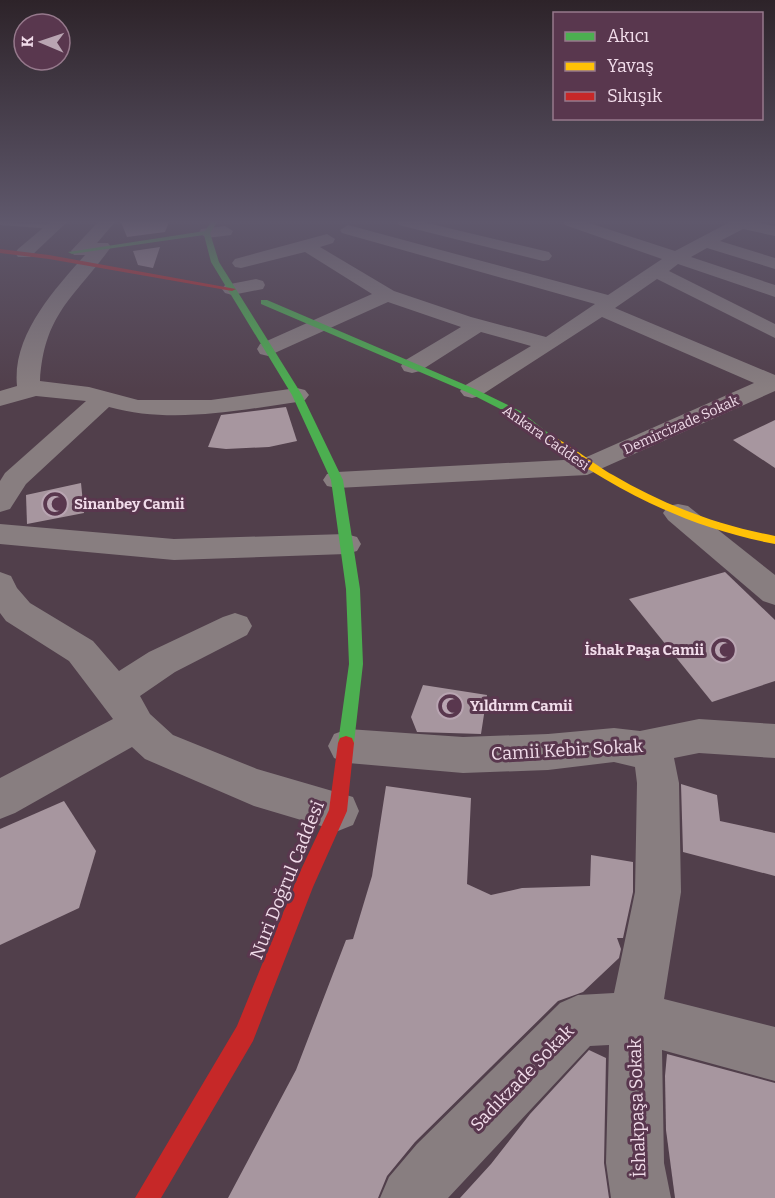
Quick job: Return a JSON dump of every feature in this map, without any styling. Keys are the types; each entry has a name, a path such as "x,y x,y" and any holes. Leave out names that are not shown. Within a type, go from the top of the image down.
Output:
{"main road":[{"path":"187,278 232,289"},
{"name":"Nuri Doğrul Caddesi","path":"147,1198 245,1033 305,884 338,811 353,746 356,664 353,589 338,480 297,395 225,278"},
{"name":"Nuri Doğrul Caddesi","path":"250,278 260,294 268,349"},
{"name":"Ankara Caddesi","path":"260,294 322,326 472,391 516,413 587,467 678,513"},
{"path":"678,513 748,536 775,540"}],"street":[{"path":"72,278 41,322 28,373 28,385 36,388 89,394 137,407 211,407 297,395"},
{"path":"359,278 387,295 478,325 549,344"},
{"path":"512,278 605,305 775,383"},
{"path":"472,391 549,344 646,278"},
{"path":"670,278 775,332"},
{"path":"738,278 775,291"},
{"path":"709,298 744,280"},
{"path":"232,289 260,294"},
{"path":"268,349 387,295"},
{"path":"412,366 478,325"},
{"name":"Demircizade Sokak","path":"587,467 775,383"},
{"path":"0,399 36,388"},
{"path":"0,503 15,479 104,398"},
{"path":"0,465 29,466"},
{"path":"338,480 587,467"},
{"name":"Ankara Caddesi","path":"678,513 775,593"},
{"path":"0,534 148,548 196,550 346,544"},
{"path":"0,584 2,592 18,612 81,651 128,709 136,726 159,747 254,787 338,811"},
{"path":"115,693 162,662 235,626"},
{"path":"0,799 136,726"},
{"name":"Camii Kebir Sokak","path":"353,746 463,755 548,752 614,744 640,748 699,736 775,741"},
{"path":"635,1017 658,892 658,783 654,757 640,748"},
{"name":"Sadıkzade Sokak","path":"410,1198 438,1165 578,1021 635,1017 775,1054"},
{"name":"İshakpaşa Sokak","path":"635,1017 635,1163 641,1198"}],"building":[{"path":"286,407 297,441 269,447 226,449 208,447 221,415"},
{"path":"775,420 775,468 733,440"},
{"name":"Sinanbey Camii","path":"81,483 84,513 27,524 26,495"},
{"name":"İshak Paşa Camii","path":"725,572 775,620 775,681 712,702 629,599"},
{"name":"Yıldırım Camii","path":"423,685 487,695 481,734 417,732 411,717"},
{"path":"681,784 717,795 720,821 775,833 775,876 683,852"},
{"path":"386,786 471,798 467,884 491,895 522,888 590,886 591,855 633,862 633,892 623,938 617,938 621,949 619,958 583,992 558,1001 415,1142 387,1176 378,1198 228,1198 296,1070 346,940 353,939 372,876"},
{"path":"64,801 96,851 79,908 0,945 0,829"},
{"path":"589,1050 606,1058 604,1163 609,1198 460,1198 491,1164 530,1114"},
{"path":"667,1054 775,1083 775,1198 675,1198 666,1130"}],"traffic: fast":[{"path":"225,278 297,395 337,480 353,589 356,664 346,743"},
{"path":"264,302 472,391 516,413 551,439"}],"traffic: slow":[{"path":"551,439 602,474 685,516 715,526 775,540"}],"traffic: jam":[{"path":"169,278 232,289"},
{"path":"147,1198 245,1033 305,883 338,811 346,743"}],"place":[{"name":"Sinanbey Camii","path":"55,504"},
{"name":"İshak Paşa Camii","path":"723,650"},
{"name":"Yıldırım Camii","path":"450,706"}]}
